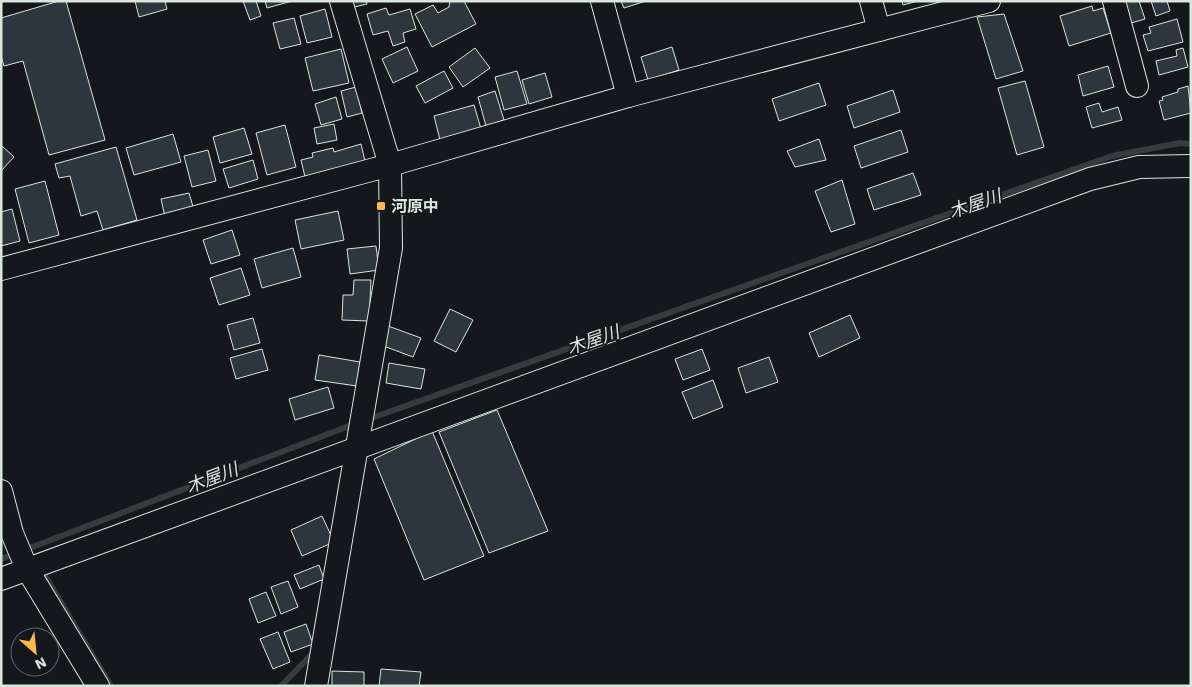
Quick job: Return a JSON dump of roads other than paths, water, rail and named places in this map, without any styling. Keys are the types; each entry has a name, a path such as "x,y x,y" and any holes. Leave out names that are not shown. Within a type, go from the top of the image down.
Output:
{"street":[{"path":"316,686 355,449 366,400 391,248 390,165 341,1"},
{"path":"602,1 628,96"},
{"path":"871,1 879,30"},
{"path":"1,269 390,165 628,96 989,1"},
{"path":"1114,1 1137,86"},
{"path":"1,579 1090,179 1140,167 1191,166"},
{"path":"1,491 12,533 27,569 98,686"}],"waterway":[{"name":"木屋川","path":"366,420 1112,156 1180,143 1191,144"},
{"name":"木屋川","path":"1,559 357,423"},
{"path":"44,574 111,686"},
{"path":"281,686 312,654"}],"place":[{"name":"河原中","path":"381,206"}]}
